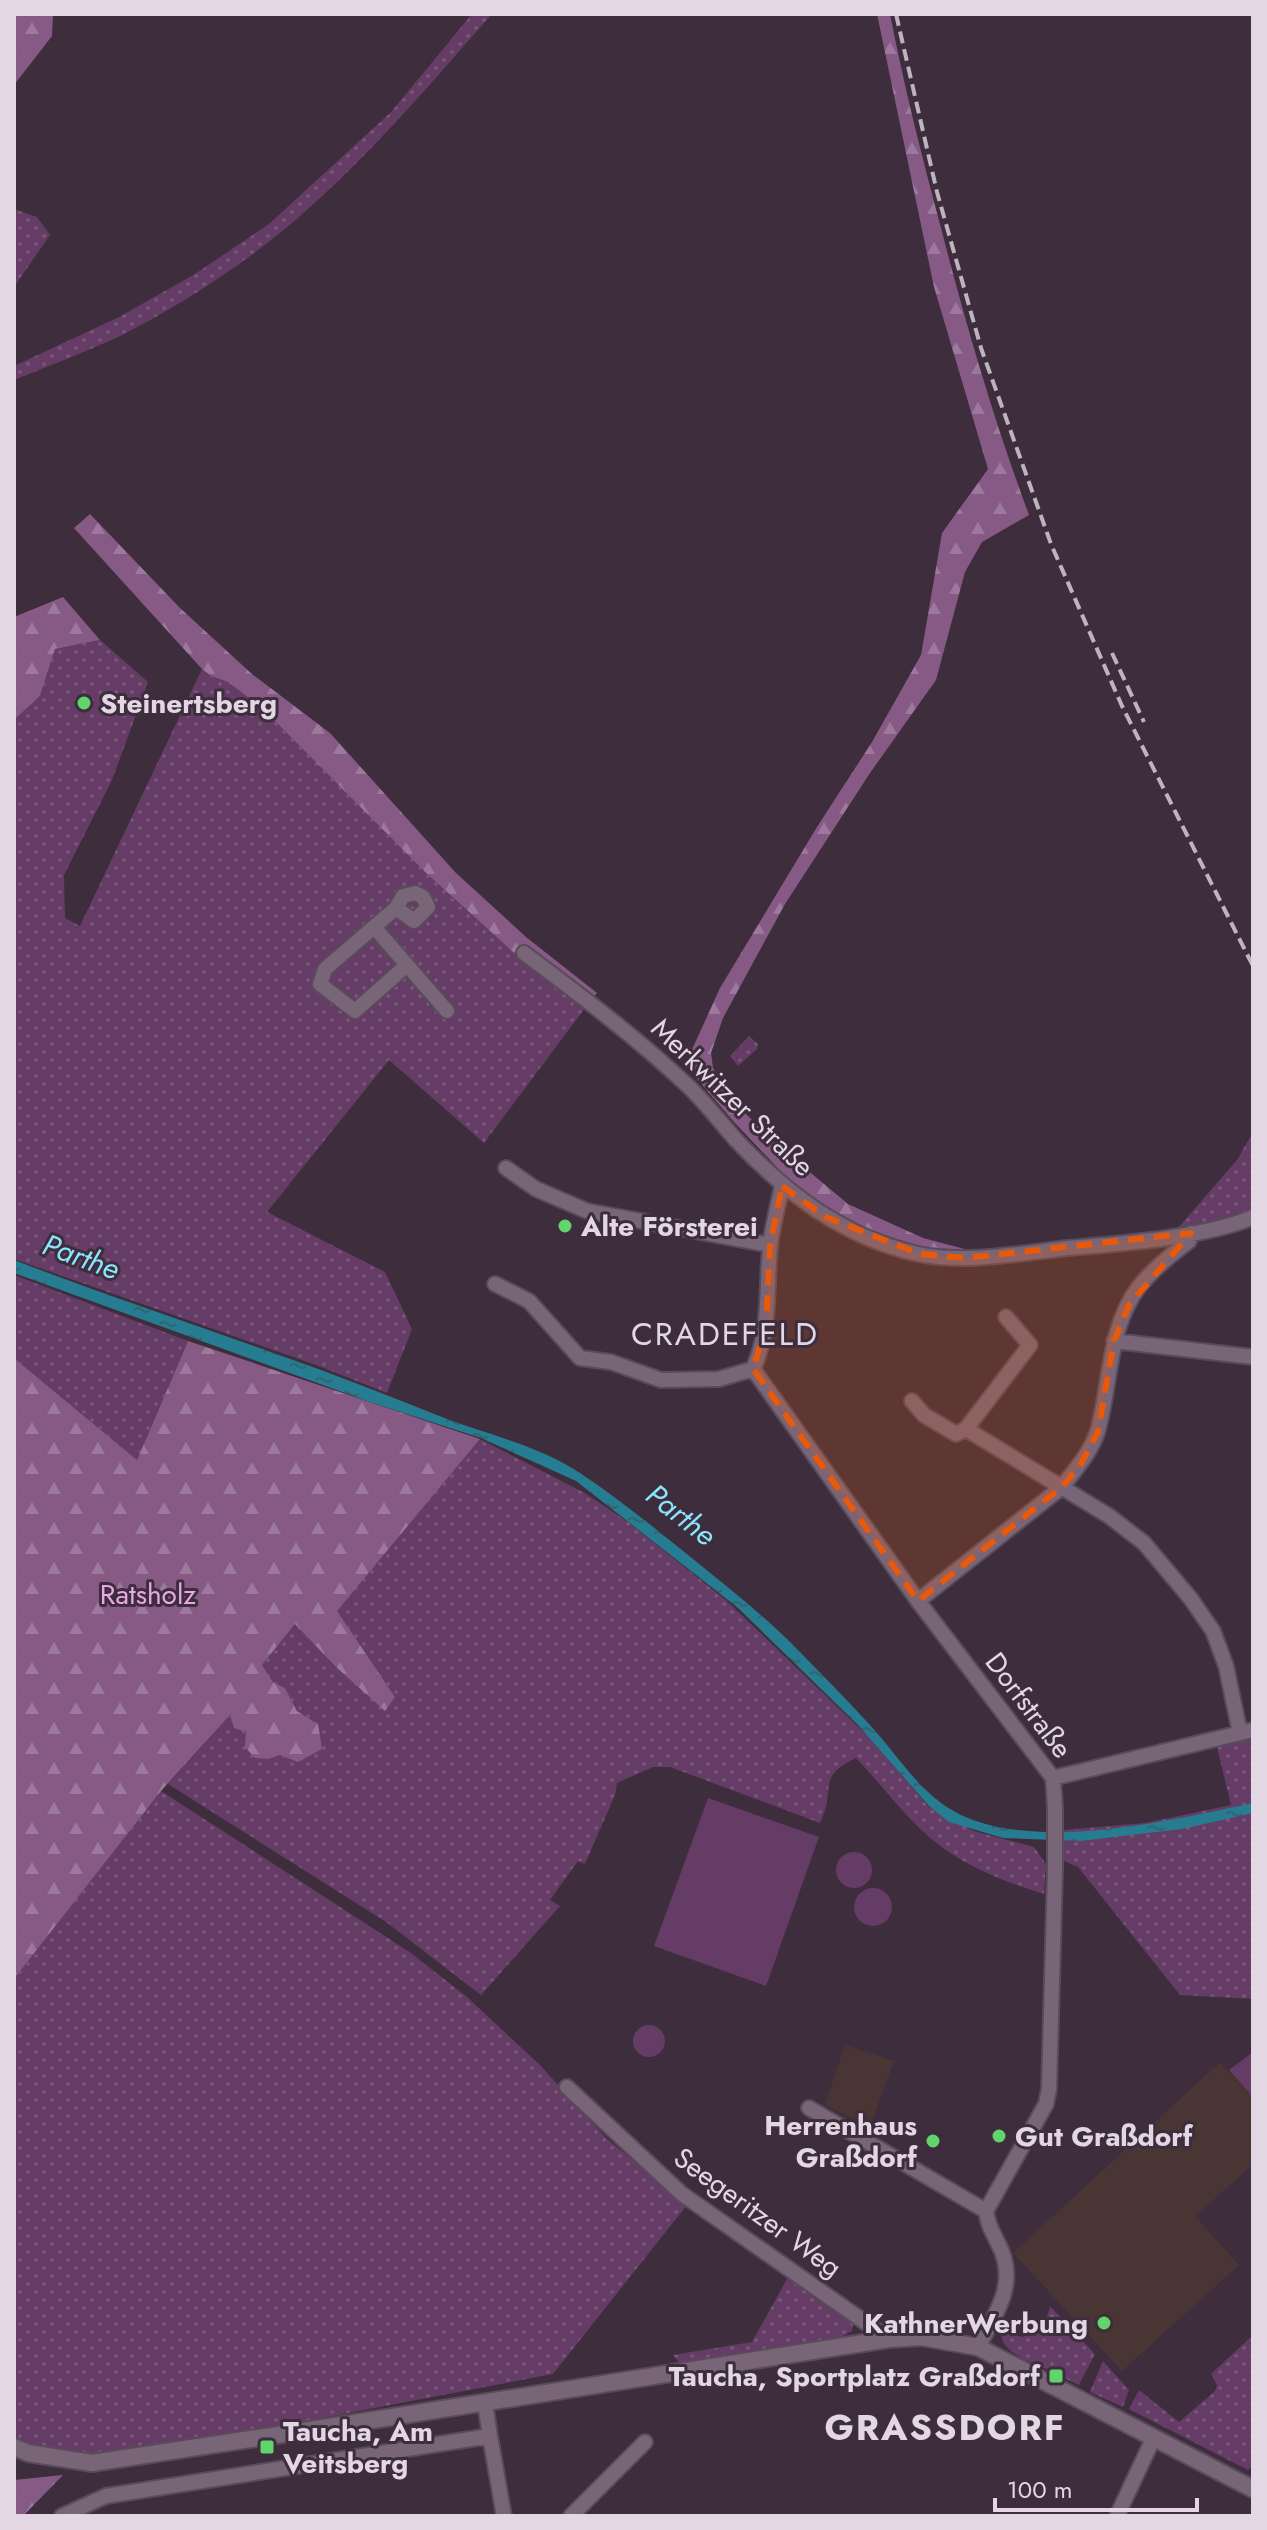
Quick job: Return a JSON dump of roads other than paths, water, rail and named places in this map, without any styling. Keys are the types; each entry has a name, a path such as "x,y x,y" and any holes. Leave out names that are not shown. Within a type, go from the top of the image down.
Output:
{"street":[{"path":"396,908 325,969 320,984 355,1011 407,965"},
{"path":"374,927 447,1011"},
{"name":"Merkwitzer Straße","path":"524,953 635,1038 691,1089 782,1186 826,1217 882,1243 920,1254 965,1258 1191,1233 1253,1217"},
{"path":"506,1168 536,1189 587,1211 770,1245"},
{"path":"495,1284 529,1301 580,1358 611,1362 661,1380 719,1379 753,1369 762,1348 766,1326 770,1245 782,1186"},
{"path":"918,1601 1062,1487 1081,1464 1098,1432 1114,1341 1139,1287 1189,1241 1191,1233"},
{"path":"912,1401 924,1415 956,1434 966,1429 1030,1345 1006,1317"},
{"path":"1114,1341 1253,1357"},
{"name":"Dorfstraße","path":"753,1369 918,1601 1053,1778 1049,2089 1046,2104 986,2211"},
{"path":"966,1429 1109,1516 1144,1543 1191,1599 1213,1631 1246,1731 1053,1778"},
{"name":"Seegeritzer Weg","path":"567,2087 682,2194 889,2339"},
{"path":"809,2108 986,2211 988,2226 1002,2253 1009,2279 978,2347"},
{"path":"14,2447 62,2460 92,2463 889,2339 921,2337 978,2347 1253,2489"},
{"path":"485,2403 504,2516"},
{"path":"62,2516 106,2496 490,2436"},
{"path":"1117,2516 1153,2439"},
{"path":"571,2516 645,2442"}],"water":[{"path":"14,1260 322,1371 564,1463 637,1514 767,1620 860,1714 918,1782 960,1815 1010,1829 1044,1832 1116,1828 1253,1803 1253,1813 1182,1829 1080,1841 1003,1838 949,1822 929,1806 858,1725 737,1607 576,1481 481,1438 367,1401 14,1273"}],"railway":[{"path":"896,14 937,192 981,348 1051,544 1122,706 1253,966"},
{"path":"1112,653 1144,722"}],"place":[{"name":"Steinertsberg","path":"84,703"},
{"name":"Alte Försterei","path":"565,1226"},
{"name":"Gut Graßdorf","path":"999,2136"},
{"name":"Herrenhaus Graßdorf","path":"933,2141"},
{"name":"KathnerWerbung","path":"1104,2323"},
{"name":"Taucha, Sportplatz Graßdorf","path":"1056,2376"},
{"name":"Taucha, Am Veitsberg","path":"267,2447"}],"district":[{"name":"CRADEFELD","path":"725,1334"},
{"name":"GRASSDORF","path":"945,2427"}],"water label":[{"name":"Parthe","path":"81,1257"},
{"name":"Parthe","path":"681,1515"}],"park label":[{"name":"Ratsholz","path":"148,1594"}]}
